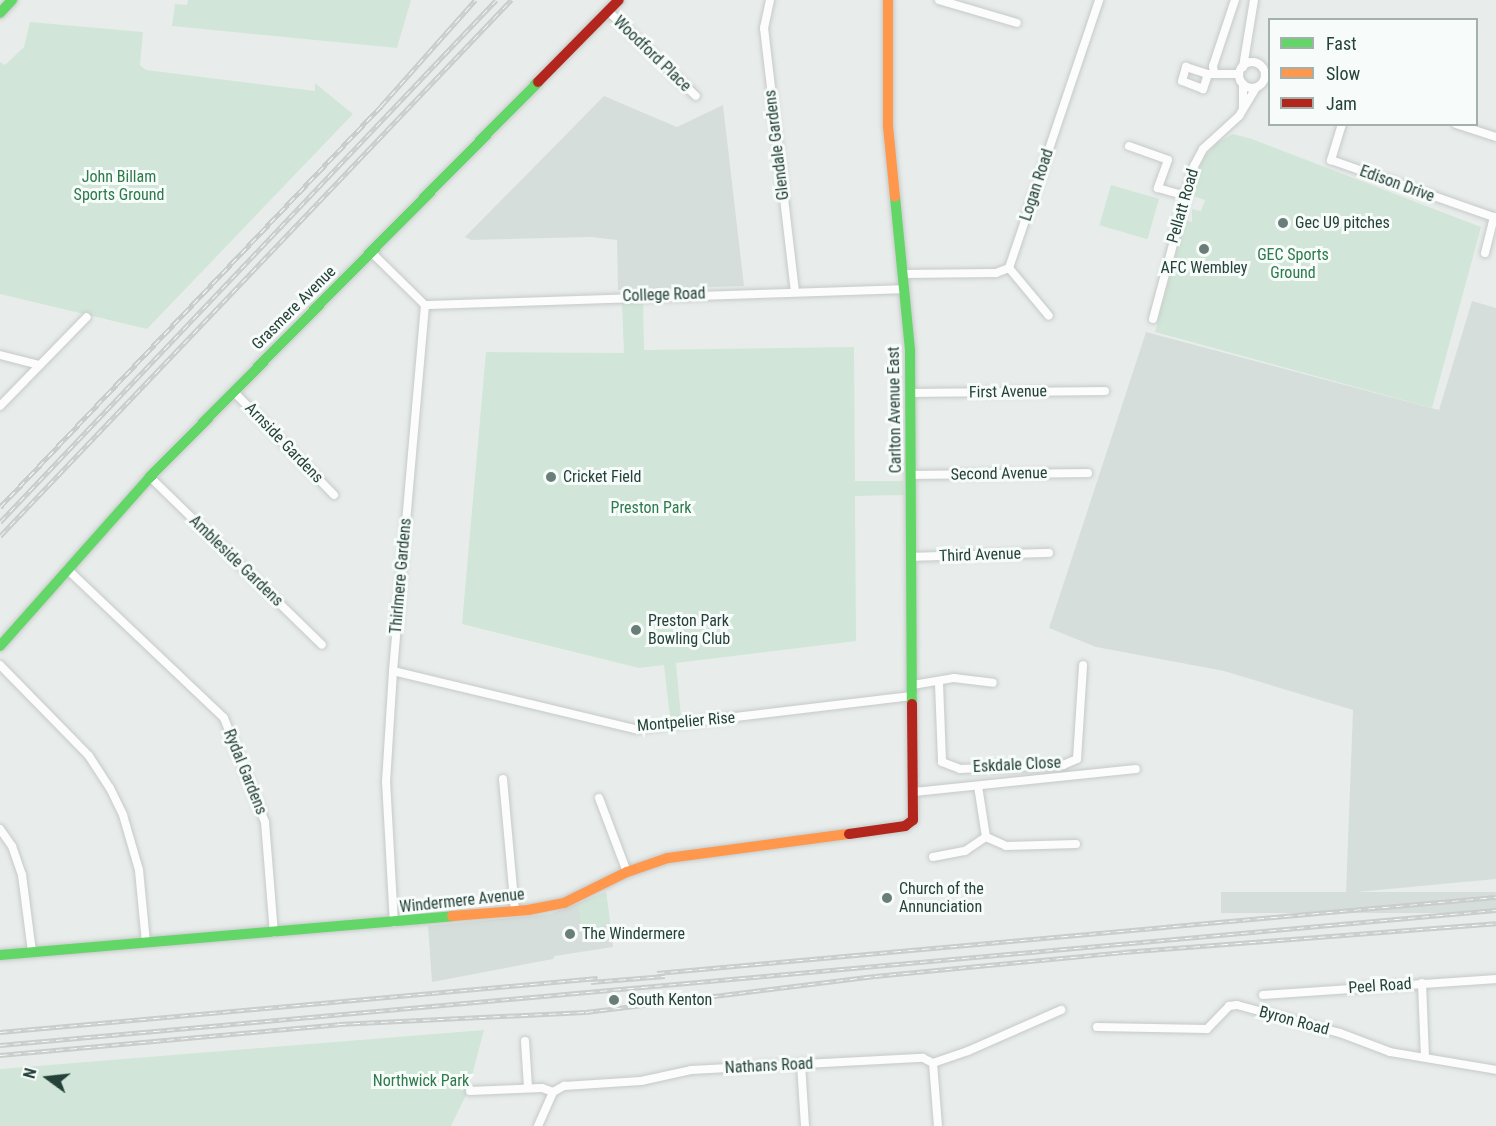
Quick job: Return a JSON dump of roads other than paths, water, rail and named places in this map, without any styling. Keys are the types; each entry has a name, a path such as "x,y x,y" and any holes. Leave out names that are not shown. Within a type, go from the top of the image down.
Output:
{"street":[{"path":"0,12 12,0"},
{"name":"Grasmere Avenue","path":"0,646 150,477 619,0"},
{"name":"Glendale Gardens","path":"770,0 764,28 795,291"},
{"path":"939,0 1017,23"},
{"name":"Logan Road","path":"1009,267 1099,0"},
{"path":"1235,0 1211,73 1241,70 1258,65 1268,70"},
{"path":"1243,109 1241,70 1254,0"},
{"name":"Carlton Avenue East","path":"886,1 888,126 910,351 913,820"},
{"name":"Woodford Place","path":"608,11 696,96"},
{"name":"Pellatt Road","path":"1153,319 1194,166 1203,149 1243,109 1256,88 1266,81 1265,74 1246,45"},
{"path":"1243,84 1248,88 1256,88"},
{"name":"Edison Drive","path":"1341,126 1331,160 1495,219"},
{"path":"1462,126 1496,137"},
{"path":"1128,146 1168,160 1158,188 1186,196"},
{"path":"1485,253 1495,219"},
{"path":"371,252 425,305"},
{"path":"902,274 996,273 1009,267 1049,316"},
{"name":"College Road","path":"425,305 904,289"},
{"name":"Thirlmere Gardens","path":"394,923 386,781 393,670 425,305"},
{"path":"0,406 87,317"},
{"path":"0,355 39,365"},
{"name":"Arnside Gardens","path":"233,391 334,495"},
{"name":"First Avenue","path":"911,393 1105,391"},
{"name":"Second Avenue","path":"910,475 1088,473"},
{"name":"Ambleside Gardens","path":"150,477 322,645"},
{"name":"Third Avenue","path":"911,557 1049,553"},
{"name":"Rydal Gardens","path":"68,569 224,718 265,822 274,933"},
{"path":"0,664 88,756 110,788 123,815 139,870 146,943"},
{"name":"Eskdale Close","path":"939,683 942,762 960,769 1063,765 1077,759 1083,665"},
{"name":"Montpelier Rise","path":"393,670 635,729 913,691 954,678 993,683"},
{"path":"914,792 1136,769"},
{"path":"503,779 515,911"},
{"path":"978,786 986,837"},
{"path":"599,798 627,872"},
{"name":"Windermere Avenue","path":"0,955 515,911 564,903 627,872 690,853 905,826 913,820"},
{"path":"0,829 12,846 22,875 32,952"},
{"path":"986,837 1006,846 1076,844"},
{"path":"933,857 965,851 986,837"},
{"name":"Peel Road","path":"1263,995 1496,979"},
{"path":"1422,983 1425,1056"},
{"name":"Byron Road","path":"1097,1027 1208,1029 1229,1006 1236,1005 1340,1033 1390,1052 1425,1056 1496,1070"},
{"name":"Nathans Road","path":"470,1091 542,1088 554,1092 564,1086 641,1081 691,1070 923,1058 933,1063 968,1052 1061,1010"},
{"path":"525,1041 528,1088"},
{"path":"933,1063 938,1126"},
{"path":"801,1064 805,1126"},
{"path":"538,1126 554,1092"}],"railway":[{"path":"0,507 381,106 475,0"},
{"path":"0,522 496,0"},
{"path":"0,536 511,0"},
{"path":"657,973 1496,897"},
{"path":"0,1045 1496,910"},
{"path":"0,1055 339,1024 586,1012 875,976 1123,952 1496,923"},
{"path":"591,982 665,976"},
{"path":"0,1032 598,978"}],"place":[{"name":"Gec U9 pitches","path":"1283,223"},
{"name":"AFC Wembley","path":"1204,249"},
{"name":"Cricket Field","path":"551,477"},
{"name":"Preston Park Bowling Club","path":"636,630"},
{"name":"Church of the Annunciation","path":"887,898"},
{"name":"The Windermere","path":"570,934"},
{"name":"South Kenton","path":"614,1000"}],"park label":[{"name":"John Billam Sports Ground","path":"119,186"},
{"name":"GEC Sports Ground","path":"1293,264"},
{"name":"Preston Park","path":"651,508"},
{"name":"Northwick Park","path":"421,1081"}]}
